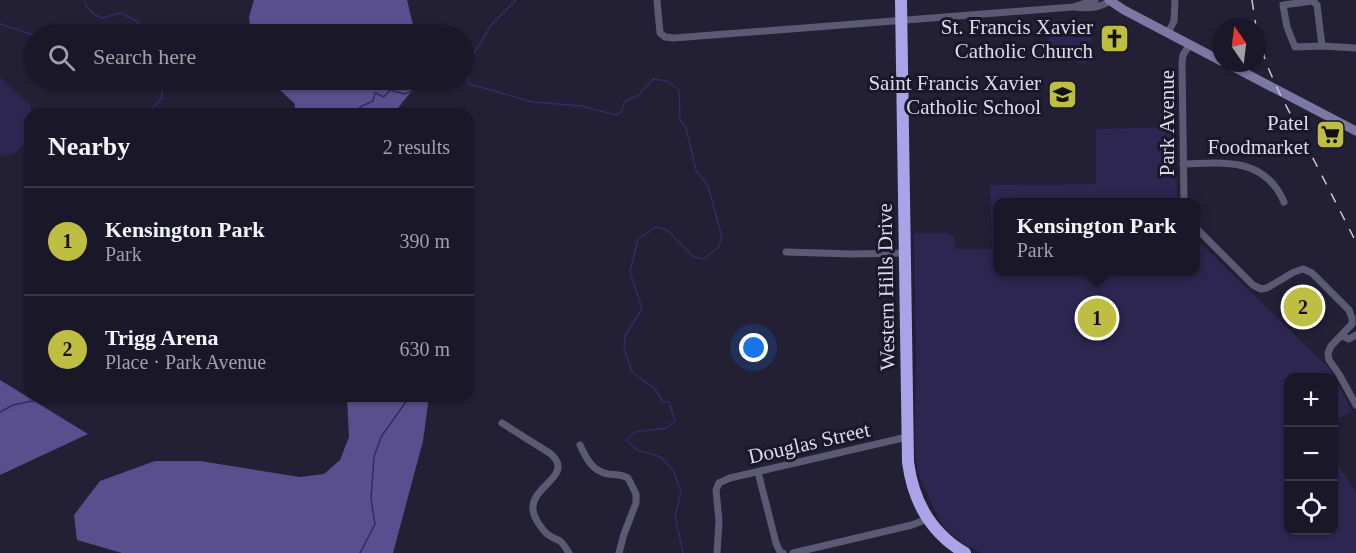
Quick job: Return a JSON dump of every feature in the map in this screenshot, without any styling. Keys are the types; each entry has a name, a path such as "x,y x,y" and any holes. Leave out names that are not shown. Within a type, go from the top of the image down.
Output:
{"highway":[{"name":"Western Hills Drive","path":"901,0 907,437 910,480 927,519 945,539 965,553"}],"main road":[{"path":"1110,1 1212,55"},
{"path":"1243,72 1356,131"}],"street":[{"path":"657,0 659,29 665,37 674,38 1073,7 1100,7 1110,1"},
{"path":"1073,7 1095,0"},
{"path":"1168,33 1174,21 1175,0"},
{"path":"1322,46 1317,5 1313,1 1283,5 1287,27 1295,47 1356,48"},
{"name":"Park Avenue","path":"1184,198 1182,62 1183,55 1190,44"},
{"path":"1183,164 1230,163 1248,166 1265,175 1276,187 1284,202"},
{"path":"1200,232 1253,285 1261,289 1267,288 1303,269 1312,273 1349,310 1352,324 1330,346 1328,353 1329,360 1340,374 1356,405"},
{"path":"786,252 905,253"},
{"path":"1342,336 1349,339 1356,334"},
{"path":"502,423 556,458 558,470 536,496 533,511 541,526 549,535 560,541 568,553"},
{"name":"Douglas Street","path":"717,553 716,490 720,483 730,478 907,437"},
{"path":"580,446 586,459 595,468 607,474 625,476 636,494 636,503 619,553"},
{"path":"758,472 776,543 781,553"},
{"path":"793,553 912,525 927,519"}],"shaded area":[{"path":"254,0 407,0 413,24 250,24 249,17"},
{"path":"1052,27 1092,37 1086,64 1045,53"},
{"path":"0,77 31,108 24,108 24,145 14,154 0,156"},
{"path":"280,90 412,90 398,108 295,108 295,104"},
{"path":"1175,127 1177,198 993,198 993,276 1200,276 1200,243 1332,373 1284,373 1284,535 1338,535 1338,466 1356,492 1356,553 981,553 961,542 946,529 918,474 915,450 914,233 948,233 955,238 955,249 992,249 990,185 1096,184 1096,129"},
{"path":"0,380 24,395 24,402 36,402 88,434 0,475"},
{"path":"1338,384 1352,411 1338,420"},
{"path":"347,402 428,402 423,441 393,553 122,553 77,540 74,515 100,481 155,461 200,461 300,477 324,474 340,460 349,437"}],"waterway":[{"path":"85,0 86,6 102,18 121,13 138,24"},
{"path":"474,53 492,24 516,0"},
{"path":"0,24 24,32"},
{"path":"474,85 533,102 582,106 616,115 621,112 625,101 639,95 653,79 667,81 679,90 680,120 686,128 696,170 708,186 722,237 718,248 703,259 694,257 667,230 656,227 638,239 630,272 642,308 625,336 624,348 632,372 655,389 663,402 669,402 675,421 667,428 635,432 626,440 637,450 661,457 674,472 681,493 675,516 683,553"},
{"path":"153,108 162,98 162,90"},
{"path":"359,108 373,101 375,93 384,97 390,90"},
{"path":"390,90 404,94 412,90"},
{"path":"0,412 13,405 27,402"},
{"path":"360,553 375,524 371,499 374,457 381,437 406,402"}],"railway":[{"path":"1252,0 1255,18"},
{"path":"1266,63 1356,242"}],"place":[{"name":"St. Francis Xavier Catholic Church","path":"1114,39"},
{"name":"Saint Francis Xavier Catholic School","path":"1062,95"},
{"name":"Patel Foodmarket","path":"1330,135"},
{"name":"Trigg Arena","path":"1303,307"},
{"name":"Kensington Park","path":"1097,318"}]}
